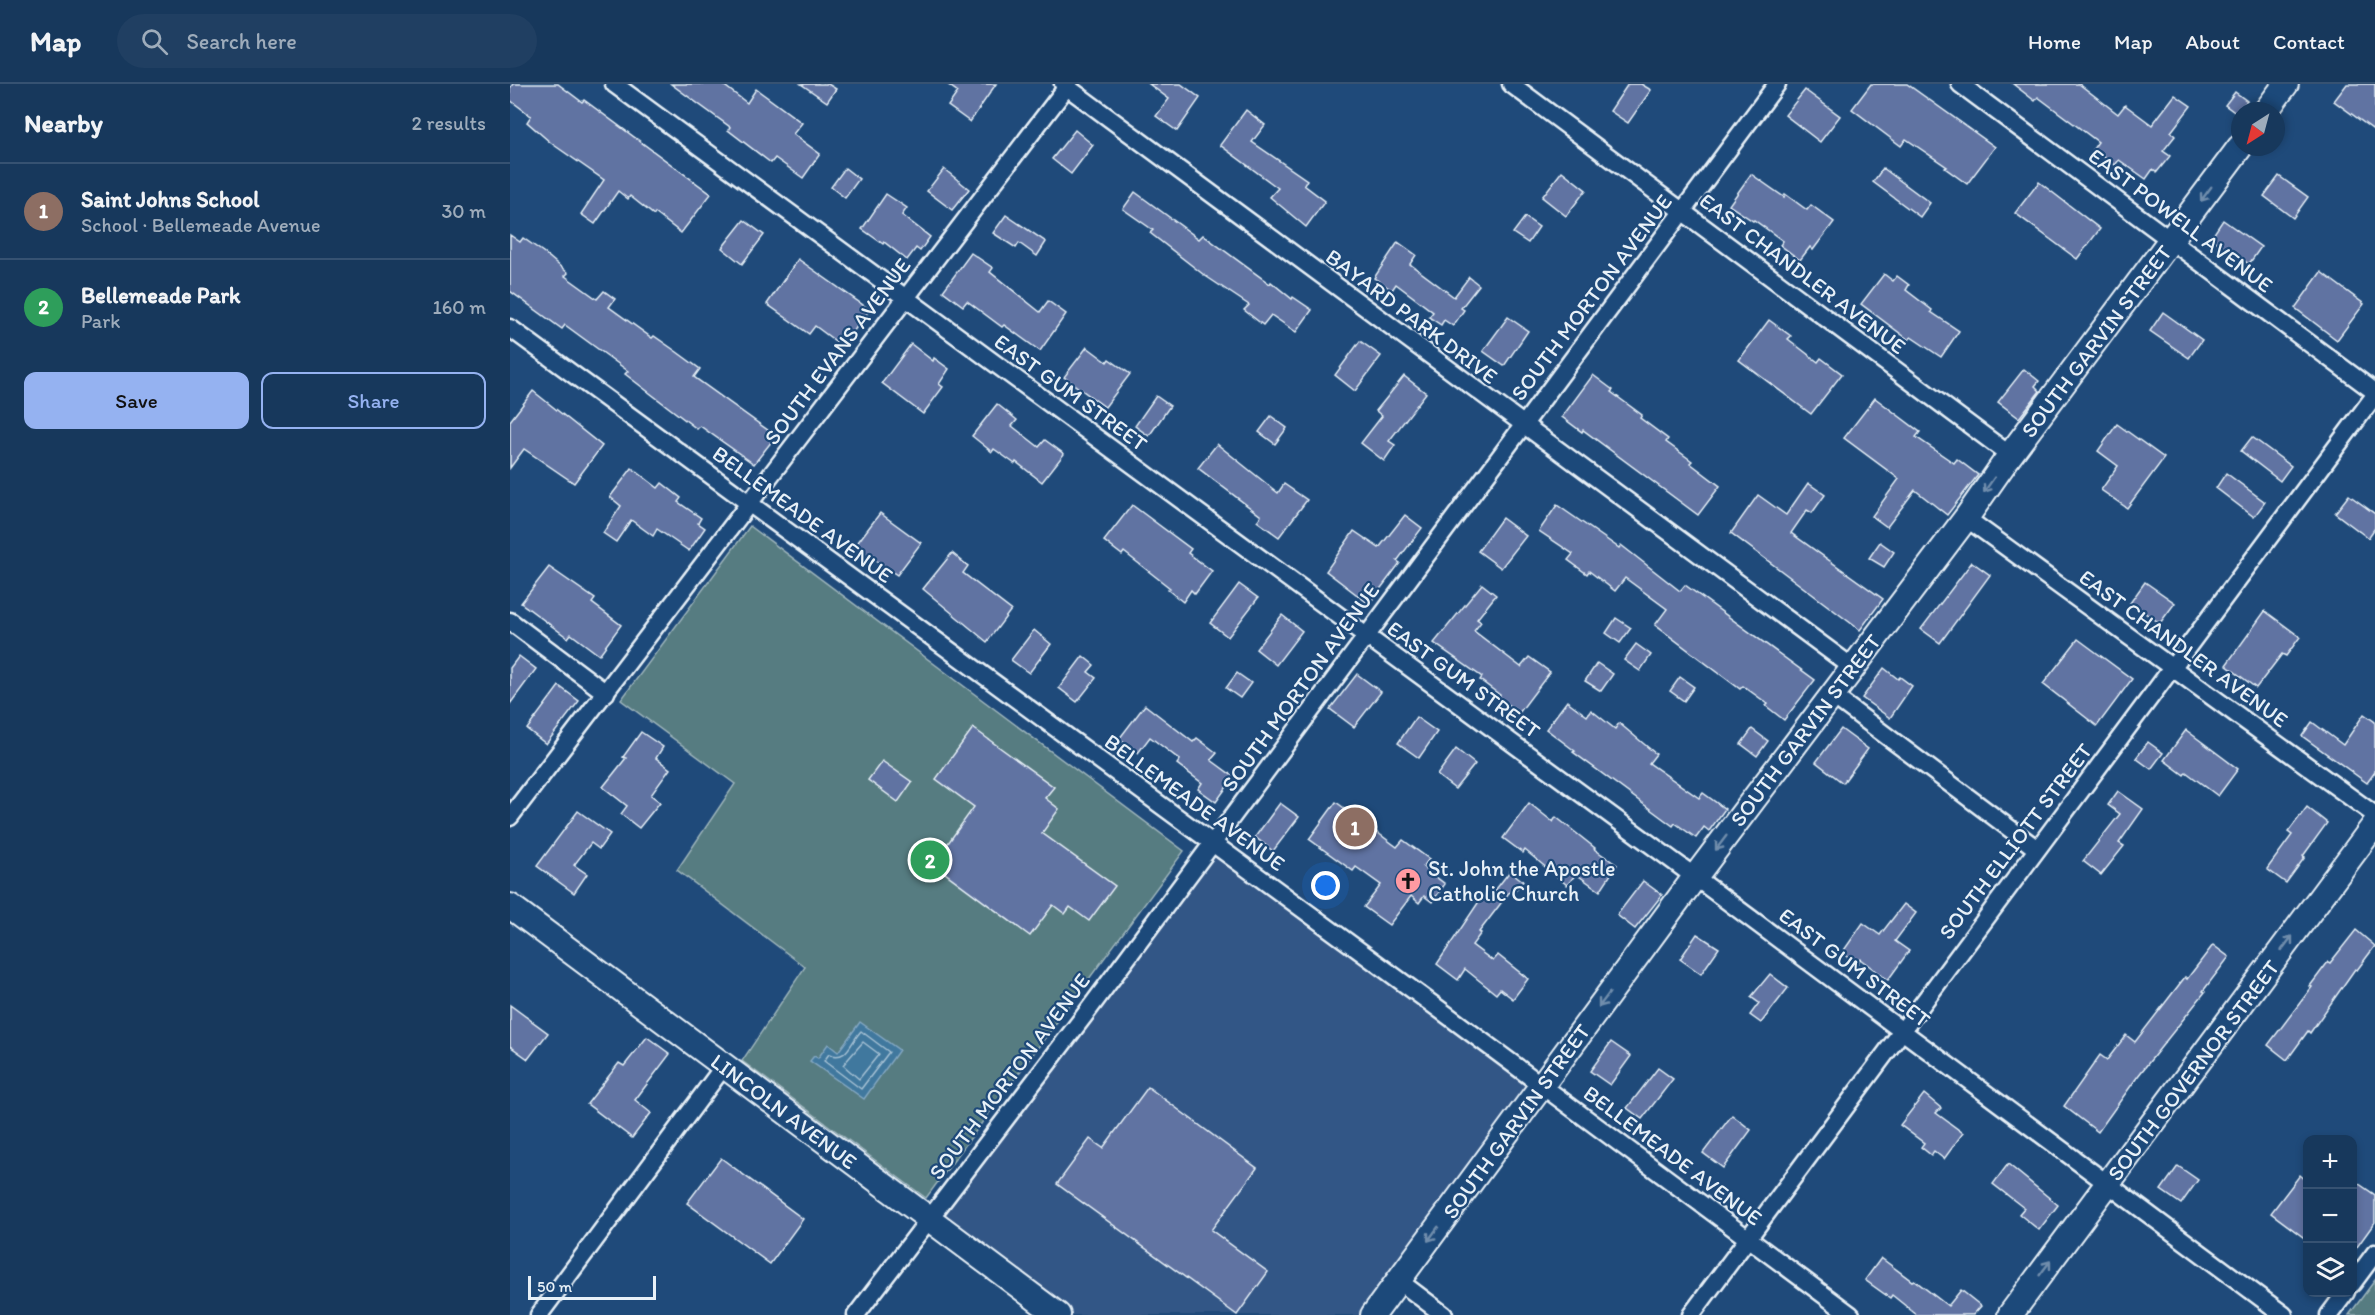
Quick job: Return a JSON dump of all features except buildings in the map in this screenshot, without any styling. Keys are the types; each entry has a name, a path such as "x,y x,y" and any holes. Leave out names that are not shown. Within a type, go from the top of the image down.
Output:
{"street":[{"name":"EAST GUM STREET","path":"614,84 1695,877 2284,1315"},
{"name":"EAST CHANDLER AVENUE","path":"1511,84 2010,455"},
{"name":"SOUTH MORTON AVENUE","path":"856,1315 1084,1016 1777,84"},
{"name":"EAST POWELL AVENUE","path":"1960,84 2375,393"},
{"path":"2273,102 2286,84"},
{"name":"SOUTH EVANS AVENUE","path":"510,817 751,503 1066,85"},
{"name":"BAYARD PARK DRIVE","path":"1066,85 1522,425 1852,667"},
{"name":"SOUTH GARVIN STREET","path":"1372,1315 1695,877 1966,518 2010,455 2233,156"},
{"name":"BELLEMEADE AVENUE","path":"510,328 751,503 1851,1315"},
{"name":"SOUTH ELLIOTT STREET","path":"1691,1315 2375,393"},
{"name":"EAST CHANDLER AVENUE","path":"1966,518 2375,815"},
{"path":"510,621 606,693"},
{"path":"1832,695 2037,849"},
{"name":"SOUTH GOVERNOR STREET","path":"2010,1315 2375,824"},
{"name":"LINCOLN AVENUE","path":"511,909 1058,1315"},
{"path":"539,1315 724,1066"},
{"path":"2357,1277 2375,1253"},
{"path":"1399,1281 1444,1315"},
{"path":"2329,1315 2343,1297"}],"shaded area":[{"path":"1211,849 1534,1087 1365,1315 1072,1315 942,1216"}],"green space":[{"path":"750,526 1184,851 926,1198 742,1061 805,967 677,870 735,784 621,700"},
{"path":"2375,1280 2375,1315 2349,1315"}],"water":[{"path":"860,1022 899,1050 864,1099 810,1061 814,1056 818,1058 828,1044 838,1052"}],"place":[{"name":"Saint Johns School","path":"1355,827"},
{"name":"Bellemeade Park","path":"930,860"},
{"name":"St. John the Apostle Catholic Church","path":"1408,881"}]}
